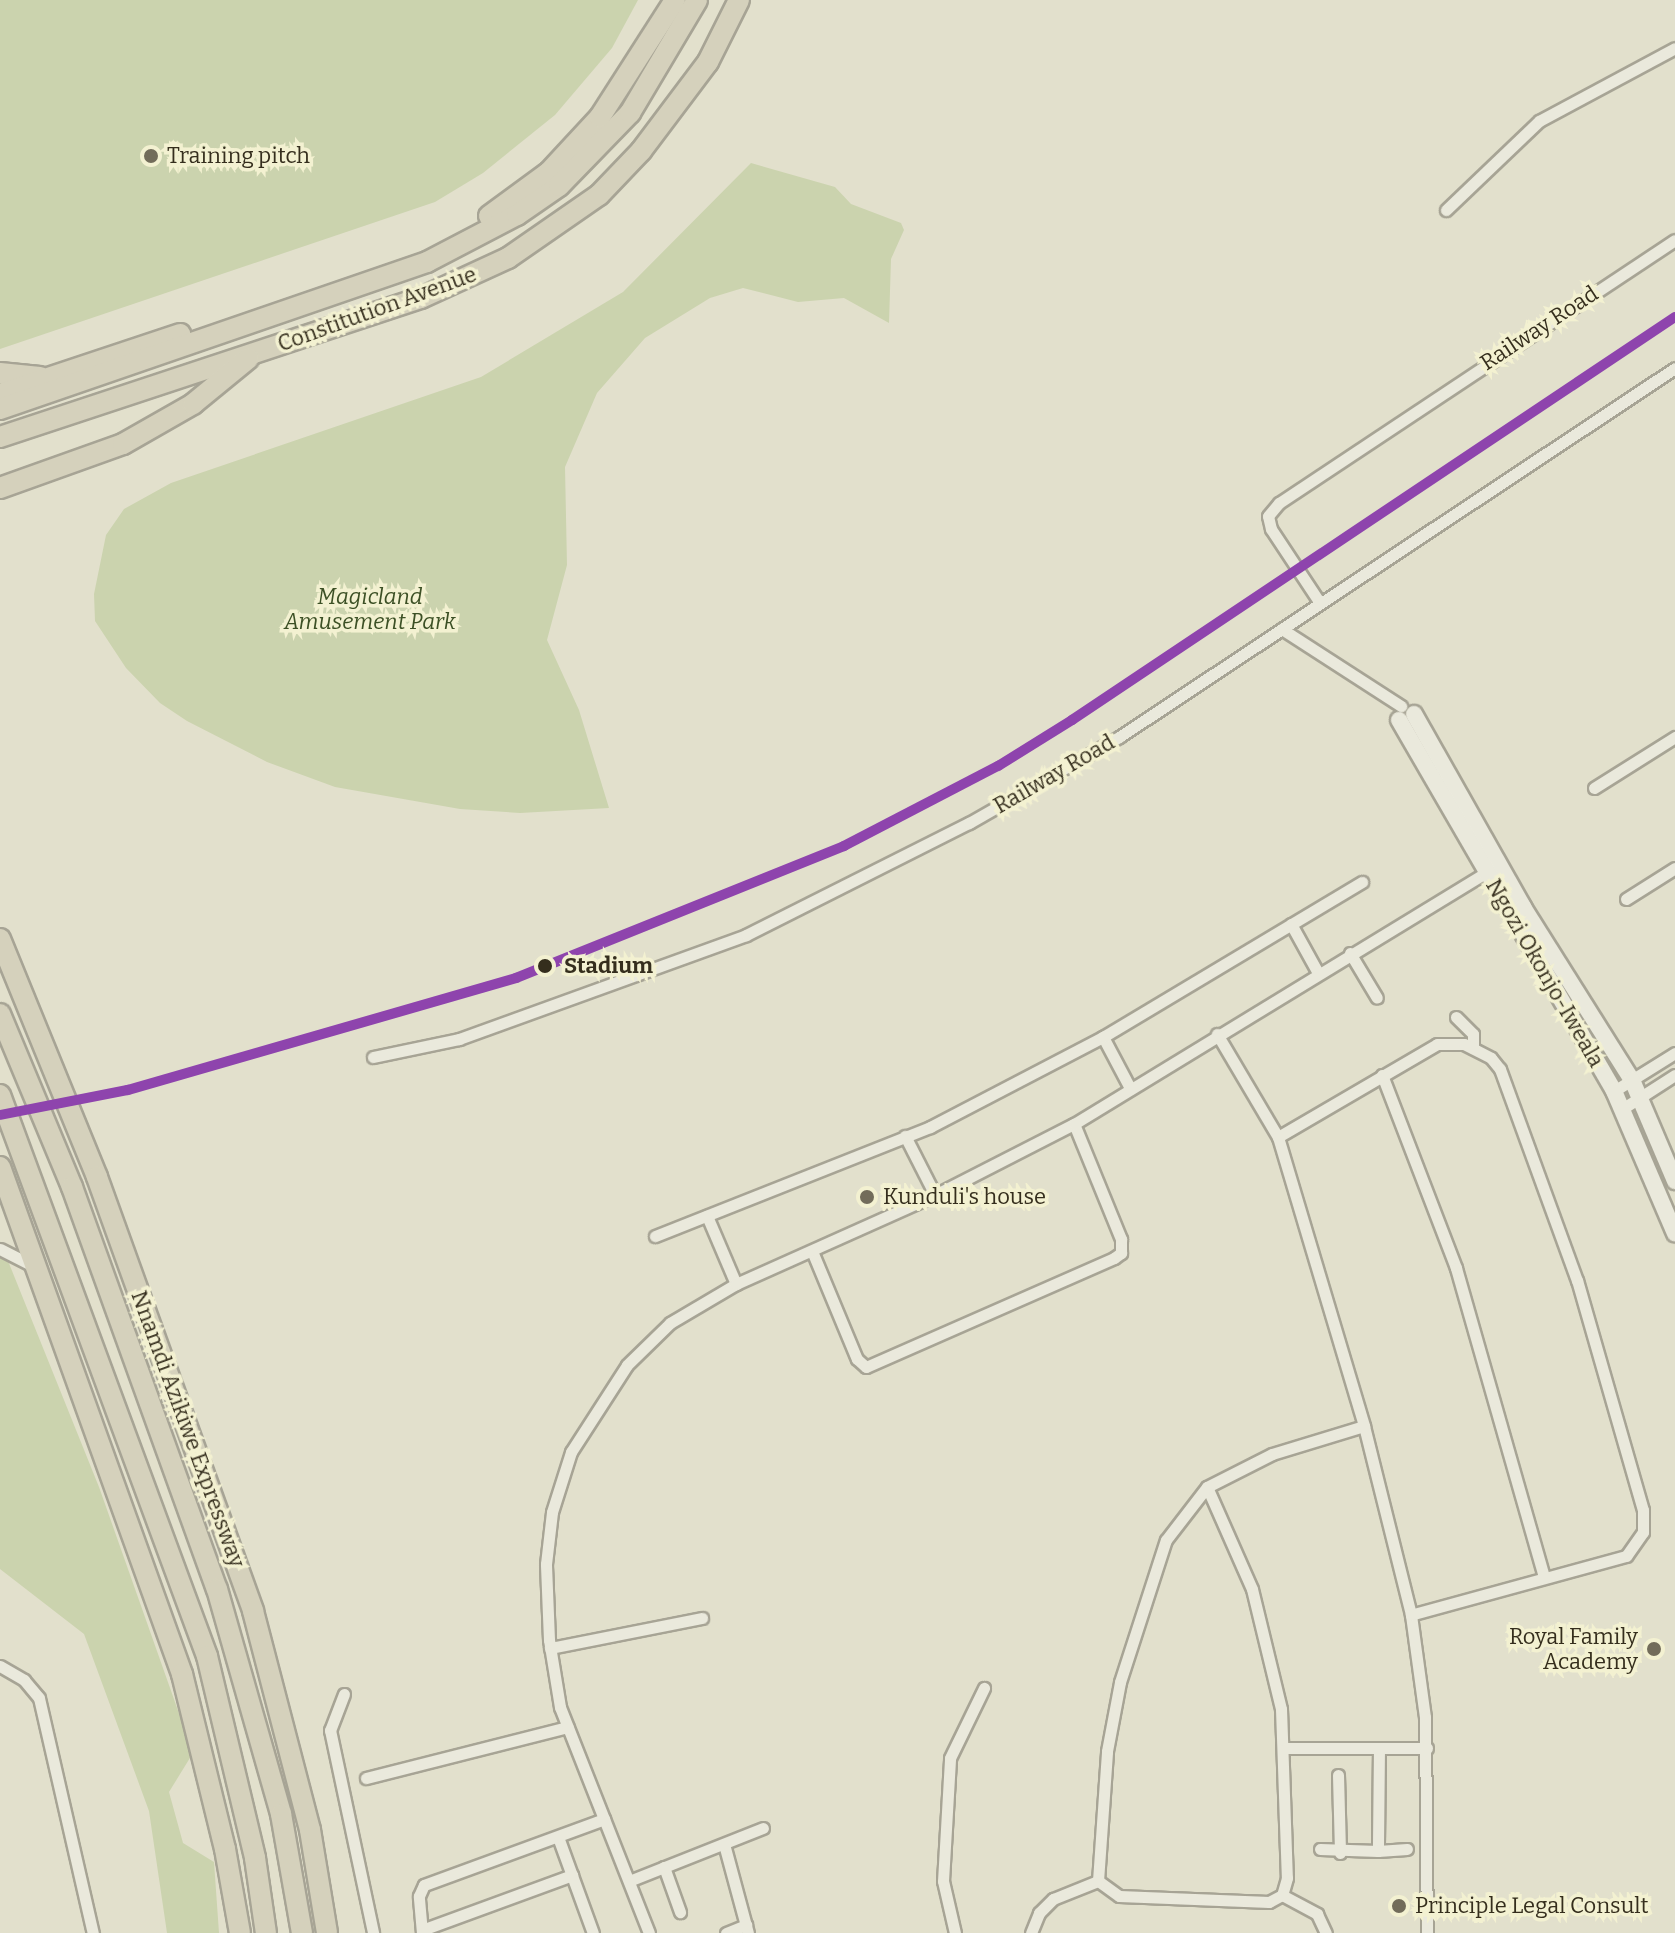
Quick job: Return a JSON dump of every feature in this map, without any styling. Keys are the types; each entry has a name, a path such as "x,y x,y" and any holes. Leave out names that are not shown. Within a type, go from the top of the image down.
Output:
{"highway":[{"path":"549,172 600,117 675,0"},
{"name":"Constitution Avenue","path":"0,409 54,380 355,288 473,240 559,186 630,113 697,0"},
{"name":"Constitution Avenue","path":"0,437 467,280 555,229 599,195 678,107 739,0"},
{"path":"97,369 412,255 505,207 630,113"},
{"path":"0,488 123,444 193,404 255,352"},
{"path":"0,373 54,380"},
{"path":"0,394 54,380"},
{"name":"Nnamdi Azikiwe Expressway","path":"0,939 97,1177 225,1527 267,1663 310,1830 327,1933"},
{"name":"Nnamdi Azikiwe Expressway","path":"0,1014 72,1187 217,1589 281,1814 302,1933"},
{"path":"0,1095 40,1194 207,1656 255,1858 266,1933"},
{"path":"0,1167 182,1674 220,1826 240,1933"},
{"path":"217,1589 267,1663"},
{"path":"207,1656 220,1826"}],"street":[{"path":"1446,210 1539,121 1675,48"},
{"name":"Railway Road","path":"1320,603 1276,537 1268,516 1305,483 1675,240"},
{"name":"Railway Road","path":"373,1057 493,1028 746,935 969,823 1119,737 1675,368"},
{"path":"1282,629 1405,713"},
{"name":"Ngozi Okonjo-Iweala","path":"1405,713 1614,1091 1675,1233"},
{"path":"1594,788 1675,737"},
{"path":"649,1933 568,1727 550,1648 546,1564 552,1512 571,1452 627,1365 670,1323 736,1284 935,1195 1074,1124 1493,868"},
{"name":"Ngozi Okonjo-Iweala","path":"1493,868 1632,1080 1675,1181"},
{"path":"1626,899 1675,868"},
{"path":"655,1236 905,1136 1103,1037 1362,882"},
{"path":"1291,924 1318,973"},
{"path":"1350,953 1377,998"},
{"path":"1456,1017 1473,1034 1473,1048"},
{"path":"1217,1034 1278,1137 1364,1426 1411,1615 1427,1748 1427,1933"},
{"path":"1103,1037 1130,1088"},
{"path":"1278,1137 1437,1044 1473,1048 1500,1069 1577,1280 1643,1510 1643,1532 1626,1556 1544,1576 1411,1615"},
{"path":"1614,1091 1675,1053"},
{"path":"1382,1075 1456,1268 1544,1576"},
{"path":"1622,1109 1675,1075"},
{"path":"812,1251 857,1359 866,1367 1114,1258 1121,1253 1121,1239 1074,1124"},
{"path":"905,1136 935,1195"},
{"path":"707,1216 736,1284"},
{"path":"0,1249 38,1268"},
{"path":"1098,1881 1107,1751 1125,1661 1166,1540 1207,1487 1272,1454 1364,1426"},
{"path":"1207,1487 1252,1589 1286,1748 1282,1895"},
{"path":"550,1648 702,1618"},
{"path":"0,1666 24,1680 39,1698 93,1933"},
{"path":"955,1933 943,1881 950,1758 984,1688"},
{"path":"344,1694 330,1730 373,1933"},
{"path":"366,1778 568,1727"},
{"path":"1286,1748 1427,1748"},
{"path":"1378,1851 1379,1748"},
{"path":"1338,1775 1340,1853"},
{"path":"572,1875 422,1932 419,1896 424,1885 604,1819"},
{"path":"629,1881 763,1828"},
{"path":"558,1837 593,1933"},
{"path":"724,1844 747,1929 726,1933"},
{"path":"1320,1849 1340,1853 1407,1849"},
{"path":"664,1867 680,1912"},
{"path":"1098,1881 1119,1896 1269,1902 1282,1895"},
{"path":"1031,1933 1039,1913 1053,1899 1098,1881"},
{"path":"1282,1895 1317,1914 1326,1933"}],"green space":[{"path":"0,0 638,0 612,48 555,115 483,173 435,202 0,349"},
{"name":"Magicland Amusement Park","path":"751,163 835,187 851,204 901,223 904,230 891,259 889,323 844,298 798,302 743,288 710,298 645,338 597,393 565,467 567,565 547,640 579,710 609,808 520,813 460,809 335,787 267,762 187,721 160,703 126,668 95,621 94,594 106,535 124,509 171,483 481,377 623,292"},
{"path":"0,1241 99,1487 193,1753 169,1792 183,1843 214,1862 219,1933 167,1933 149,1811 84,1634 0,1569"}],"transit line":[{"path":"0,1115 128,1090 516,978 844,846 998,766 1072,720 1675,317"}],"place":[{"name":"Training pitch","path":"151,156"},
{"name":"Stadium","path":"545,966"},
{"name":"Kunduli's house","path":"867,1197"},
{"name":"Royal Family Academy","path":"1654,1649"},
{"name":"Principle Legal Consult","path":"1399,1906"}]}
